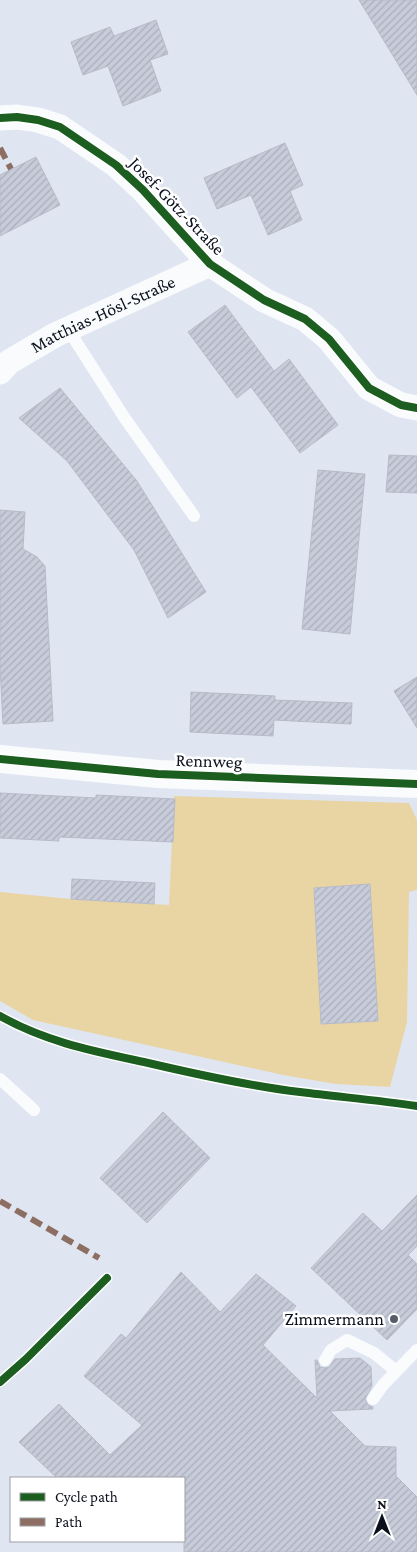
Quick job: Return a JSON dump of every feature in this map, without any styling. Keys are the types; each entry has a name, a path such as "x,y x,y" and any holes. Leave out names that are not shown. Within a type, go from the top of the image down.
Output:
{"main road":[{"name":"Rennweg","path":"0,759 158,774 417,784"}],"street":[{"name":"Josef-Götz-Straße","path":"0,118 17,117 38,120 60,127 116,164 143,190 210,264 264,300 305,318 329,339 369,388 401,405 417,408"},
{"name":"Matthias-Hösl-Straße","path":"0,372 8,362 31,348 210,264"}],"lane":[{"path":"68,329 124,417 194,516"},
{"path":"0,1079 34,1110"},
{"path":"325,1360 331,1350 347,1340 374,1352 396,1372"},
{"path":"373,1399 417,1350"}],"shaded area":[{"path":"174,796 409,803 417,820 417,890 409,892 407,1022 390,1087 336,1084 283,1075 33,1020 0,1001 0,892 71,899 169,905"}],"building":[{"path":"359,0 417,0 417,95"},
{"path":"156,20 168,54 150,60 161,91 123,106 108,66 83,75 71,42 110,27 114,36"},
{"path":"285,143 303,185 290,191 302,220 268,235 251,195 217,209 204,178"},
{"path":"36,157 60,205 0,236 0,175"},
{"path":"225,305 274,371 289,359 338,425 300,453 251,387 237,398 188,332"},
{"path":"60,388 137,481 206,592 168,618 134,550 67,461 19,418"},
{"path":"389,455 417,456 417,493 386,492"},
{"path":"318,470 365,474 350,634 302,629"},
{"path":"0,510 25,512 23,549 37,557 45,566 53,721 3,724 0,667"},
{"path":"417,677 417,728 394,691"},
{"path":"191,692 275,696 275,700 352,703 351,724 274,720 273,736 190,732"},
{"path":"0,793 96,798 96,795 175,799 173,842 59,837 59,841 0,838"},
{"path":"72,879 155,883 154,904 71,899"},
{"path":"370,884 378,1021 321,1024 314,888"},
{"path":"163,1112 210,1158 147,1223 100,1178"},
{"path":"417,1195 417,1246 408,1255 417,1264 417,1309 387,1340 311,1268 363,1213 382,1231"},
{"path":"181,1272 220,1312 256,1274 296,1306 263,1345 317,1398 315,1360 317,1360 320,1367 325,1368 329,1367 335,1359 360,1358 371,1367 372,1386 365,1399 373,1409 330,1411 365,1446 396,1447 396,1476 417,1497 417,1552 184,1552 185,1477 56,1477 19,1442 59,1404 110,1455 142,1425 84,1376 121,1334 126,1338"}],"marked path":[{"path":"0,148 11,169"},
{"path":"0,1201 99,1258"}],"cycle path":[{"path":"0,118 17,117 38,120 60,127 116,165 143,190 210,264 264,300 305,319 329,339 369,388 401,405 417,408"},
{"path":"0,759 158,774 417,784"},
{"path":"0,1016 35,1033 70,1045 202,1075 280,1089 417,1106"},
{"path":"0,1382 26,1359 107,1278"}],"place":[{"name":"Zimmermann","path":"394,1319"}]}
